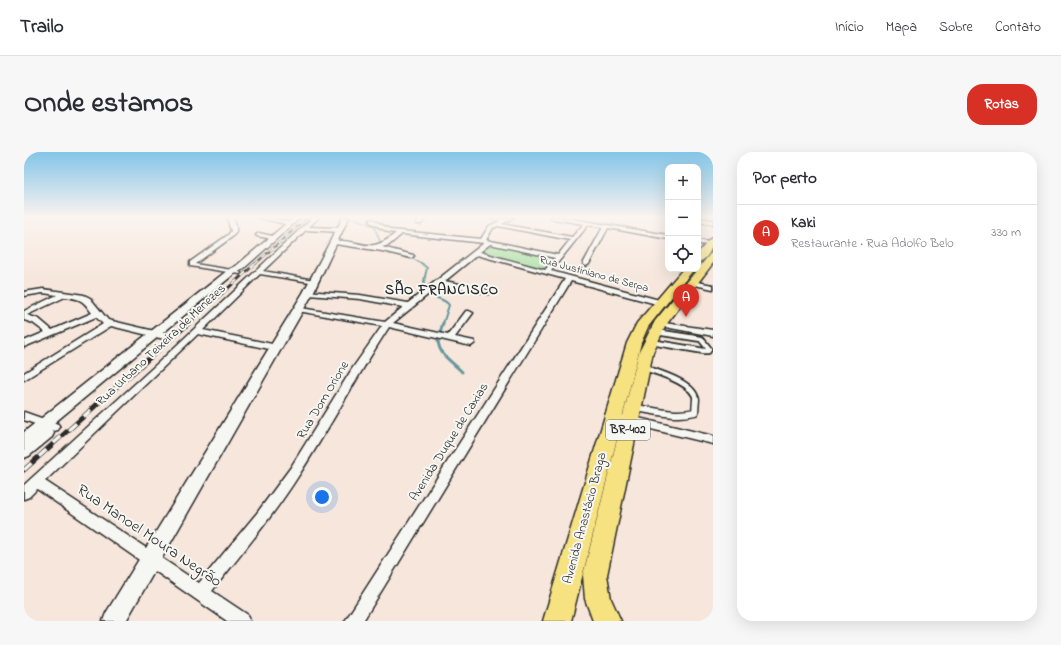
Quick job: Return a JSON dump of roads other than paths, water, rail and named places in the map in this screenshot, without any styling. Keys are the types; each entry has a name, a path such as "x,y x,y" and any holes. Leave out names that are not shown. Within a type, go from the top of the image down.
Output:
{"main road":[{"path":"701,256 712,247"},
{"name":"Avenida Anastácio Braga","path":"557,621 625,414 639,361 655,332 691,276 712,247"},
{"name":"Avenida Anastácio Braga","path":"639,361 638,333 660,303 691,276"},
{"name":"Avenida Anastácio Braga","path":"607,621 596,596 595,575 625,414"}],"street":[{"path":"226,239 192,263 192,265 236,271"},
{"name":"Rua Urbano Teixeira de Menezes","path":"24,440 49,425 160,335 236,271 271,239"},
{"name":"Rua Urbano Teixeira de Menezes","path":"24,492 197,331 293,239"},
{"path":"114,621 274,347 311,288 336,239"},
{"path":"347,239 411,256"},
{"path":"374,247 387,244 393,239"},
{"path":"460,239 486,242 559,257"},
{"name":"Rua Dom Orione","path":"201,593 262,517 295,471 357,369 387,324 476,253 486,242 487,239"},
{"path":"547,272 573,239"},
{"path":"586,264 599,239"},
{"path":"701,243 712,247"},
{"name":"Rua Justiniano de Serpa","path":"476,253 660,303"},
{"path":"259,272 311,288 410,306"},
{"path":"691,276 713,287"},
{"name":"Avenida Duque de Caxias","path":"353,621 569,278"},
{"path":"440,282 485,292"},
{"path":"27,293 43,291 85,298 102,320 110,324 160,335"},
{"path":"24,315 65,294"},
{"path":"298,310 387,324 471,343"},
{"path":"450,338 469,313"},
{"path":"24,344 97,314"},
{"path":"24,315 36,321 51,333"},
{"path":"27,373 110,324"},
{"path":"197,331 274,347"},
{"path":"655,332 713,333"},
{"path":"625,414 713,440"},
{"path":"24,416 49,425"},
{"name":"Rua Urbano Teixeira de Menezes","path":"24,452 49,425"},
{"name":"Rua Manoel Moura Negrão","path":"36,482 242,621"}],"lane":[{"path":"655,332 701,339 710,349 708,351 704,351 655,332"},
{"path":"625,414 688,414 695,412 696,397 693,390 639,361"}],"waterway":[{"path":"379,239 381,244"},
{"path":"409,257 421,263"},
{"path":"421,263 427,268 424,284 425,289 430,295 443,300 449,305 443,324"},
{"path":"440,333 443,323"},
{"path":"438,340 443,354 462,372"}],"railway":[{"path":"255,264 283,239"},
{"path":"188,324 256,263"},
{"path":"102,400 189,323"},
{"path":"24,470 103,399"}],"place":[{"name":"Kaki","path":"686,317"}],"district":[{"name":"SÃO FRANCISCO","path":"442,290"}]}
